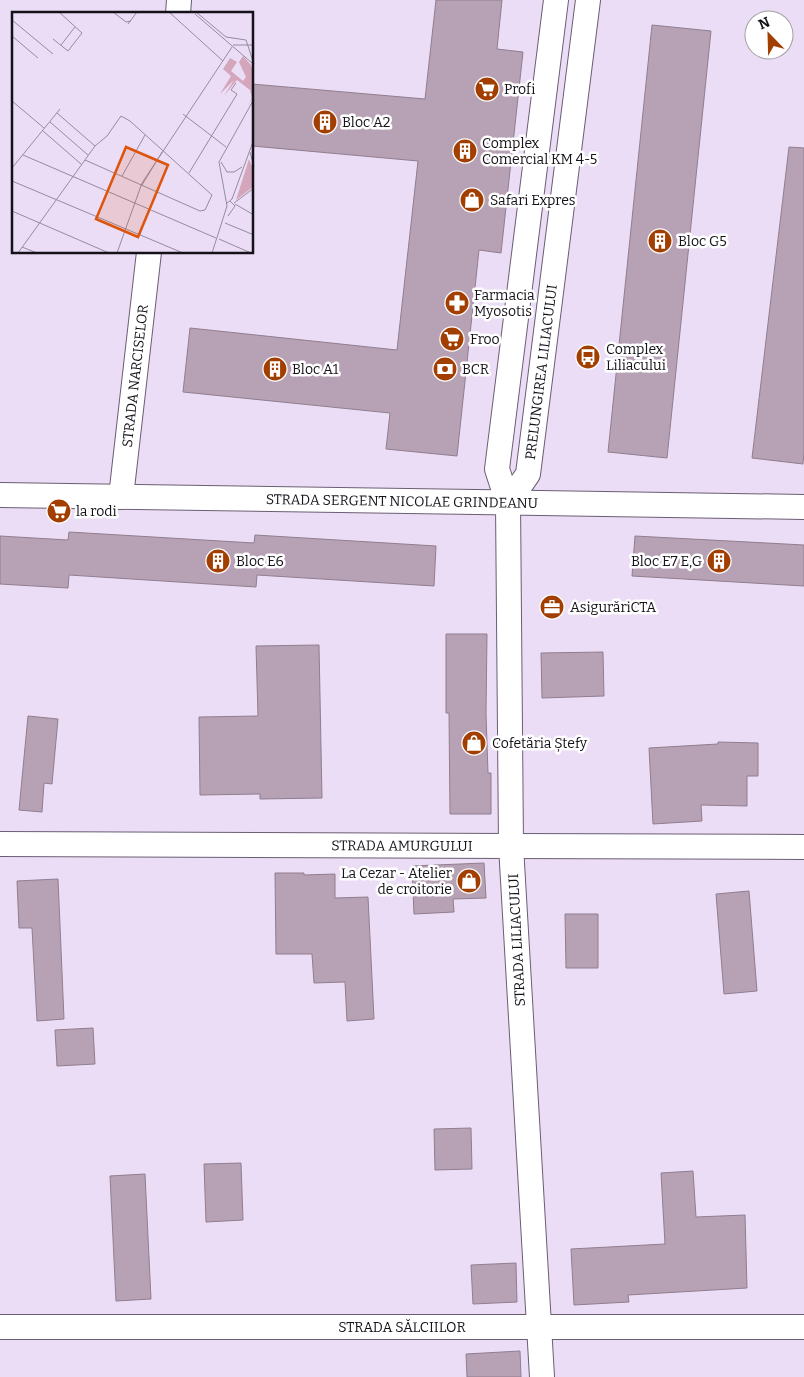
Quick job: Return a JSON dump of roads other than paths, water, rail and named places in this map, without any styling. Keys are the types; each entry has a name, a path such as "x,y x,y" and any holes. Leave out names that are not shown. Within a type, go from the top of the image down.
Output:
{"street":[{"path":"508,503 497,469 556,0"},
{"name":"PRELUNGIREA LILIACULUI","path":"508,503 528,474 588,0"},
{"name":"STRADA NARCISELOR","path":"122,497 149,254"},
{"name":"STRADA SERGENT NICOLAE GRINDEANU","path":"0,495 804,507"},
{"name":"STRADA LILIACULUI","path":"508,503 511,846 542,1377"},
{"name":"STRADA AMURGULUI","path":"0,844 804,847"},
{"name":"STRADA SĂLCIILOR","path":"0,1328 804,1327"}],"place":[{"name":"Profi","path":"487,89"},
{"name":"Bloc A2","path":"325,122"},
{"name":"Complex Comercial KM 4-5","path":"465,151"},
{"name":"Safari Expres","path":"472,200"},
{"name":"Bloc G5","path":"660,241"},
{"name":"Farmacia Myosotis","path":"457,303"},
{"name":"Froo","path":"452,339"},
{"name":"Complex Liliacului","path":"588,357"},
{"name":"Bloc A1","path":"275,369"},
{"name":"BCR","path":"445,369"},
{"name":"la rodi","path":"59,511"},
{"name":"Bloc E6","path":"218,561"},
{"name":"Bloc E7 E,G","path":"719,561"},
{"name":"AsigurăriCTA","path":"552,607"},
{"name":"Cofetăria Ștefy","path":"474,743"},
{"name":"La Cezar - Atelier de croitorie","path":"469,881"}]}
